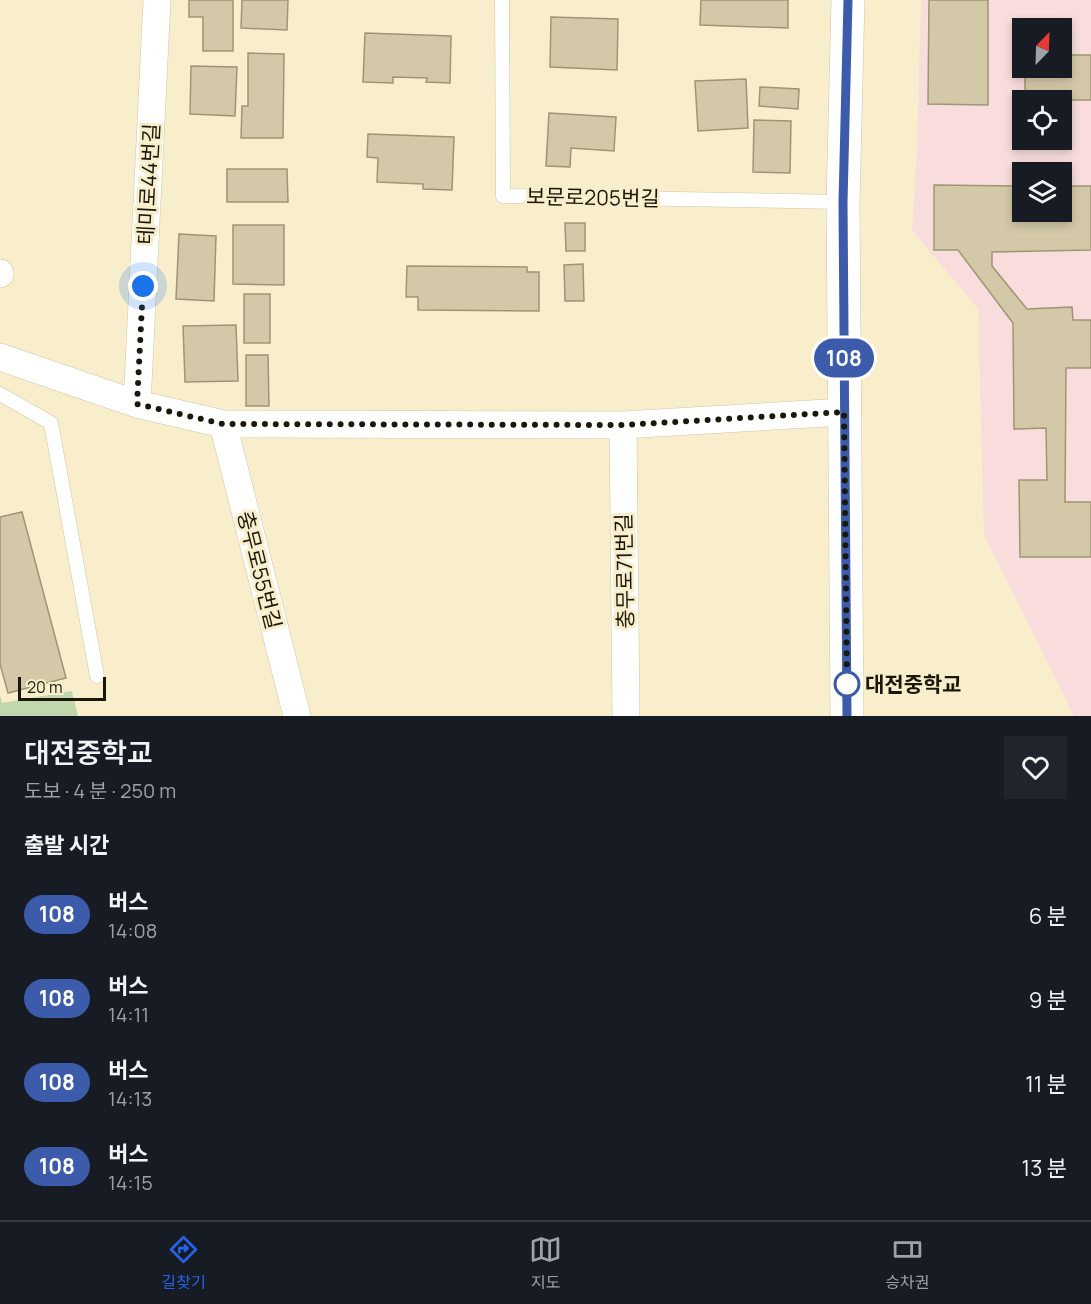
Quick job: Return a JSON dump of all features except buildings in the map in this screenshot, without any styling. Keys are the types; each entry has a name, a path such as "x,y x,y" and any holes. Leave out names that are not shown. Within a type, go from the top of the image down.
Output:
{"main road":[{"path":"847,716 843,202 848,0"}],"street":[{"name":"테미로44번길","path":"137,404 157,0"},
{"path":"0,357 137,404 223,424 623,425 844,412"},
{"name":"충무로55번길","path":"223,424 297,716"},
{"name":"충무로71번길","path":"623,425 626,716"}],"lane":[{"name":"보문로205번길","path":"502,0 503,196 843,202"},
{"path":"0,394 51,423 97,676"}],"shaded area":[{"path":"921,0 1091,0 1091,716 1074,716 984,535 978,309 912,230"}],"green space":[{"path":"72,691 78,716 0,716 0,695 2,703"}],"bus line":[{"name":"108","path":"847,716 843,202 848,0"}],"place":[{"name":"대전중학교","path":"847,684"}],"route":[{"path":"143,286 137,404 223,424 623,425 844,412 847,684"}]}
